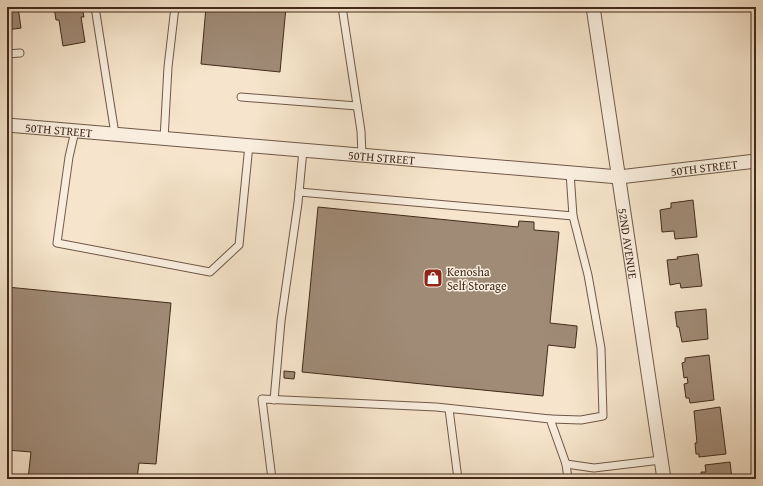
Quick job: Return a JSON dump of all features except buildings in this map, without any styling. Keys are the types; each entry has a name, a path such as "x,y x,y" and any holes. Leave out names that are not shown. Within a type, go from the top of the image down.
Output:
{"street":[{"name":"52ND AVENUE","path":"593,7 664,479"},
{"name":"50TH STREET","path":"7,125 618,177 756,161"}],"lane":[{"path":"95,7 115,134"},
{"path":"164,138 168,67 175,7"},
{"path":"342,7 361,131 362,155"},
{"path":"7,54 20,53"},
{"path":"241,97 357,106"},
{"path":"75,131 69,157 56,243 210,272 239,245 249,145"},
{"path":"274,400 281,321 299,192 303,150"},
{"path":"272,479 262,399 449,408 550,419 582,420 603,416 601,348 588,275 573,216 570,173"},
{"path":"299,192 573,216"},
{"path":"449,408 458,479"},
{"path":"550,419 566,464 568,479"},
{"path":"566,464 594,468 662,460"}],"place":[{"name":"Kenosha Self Storage","path":"433,278"}]}
